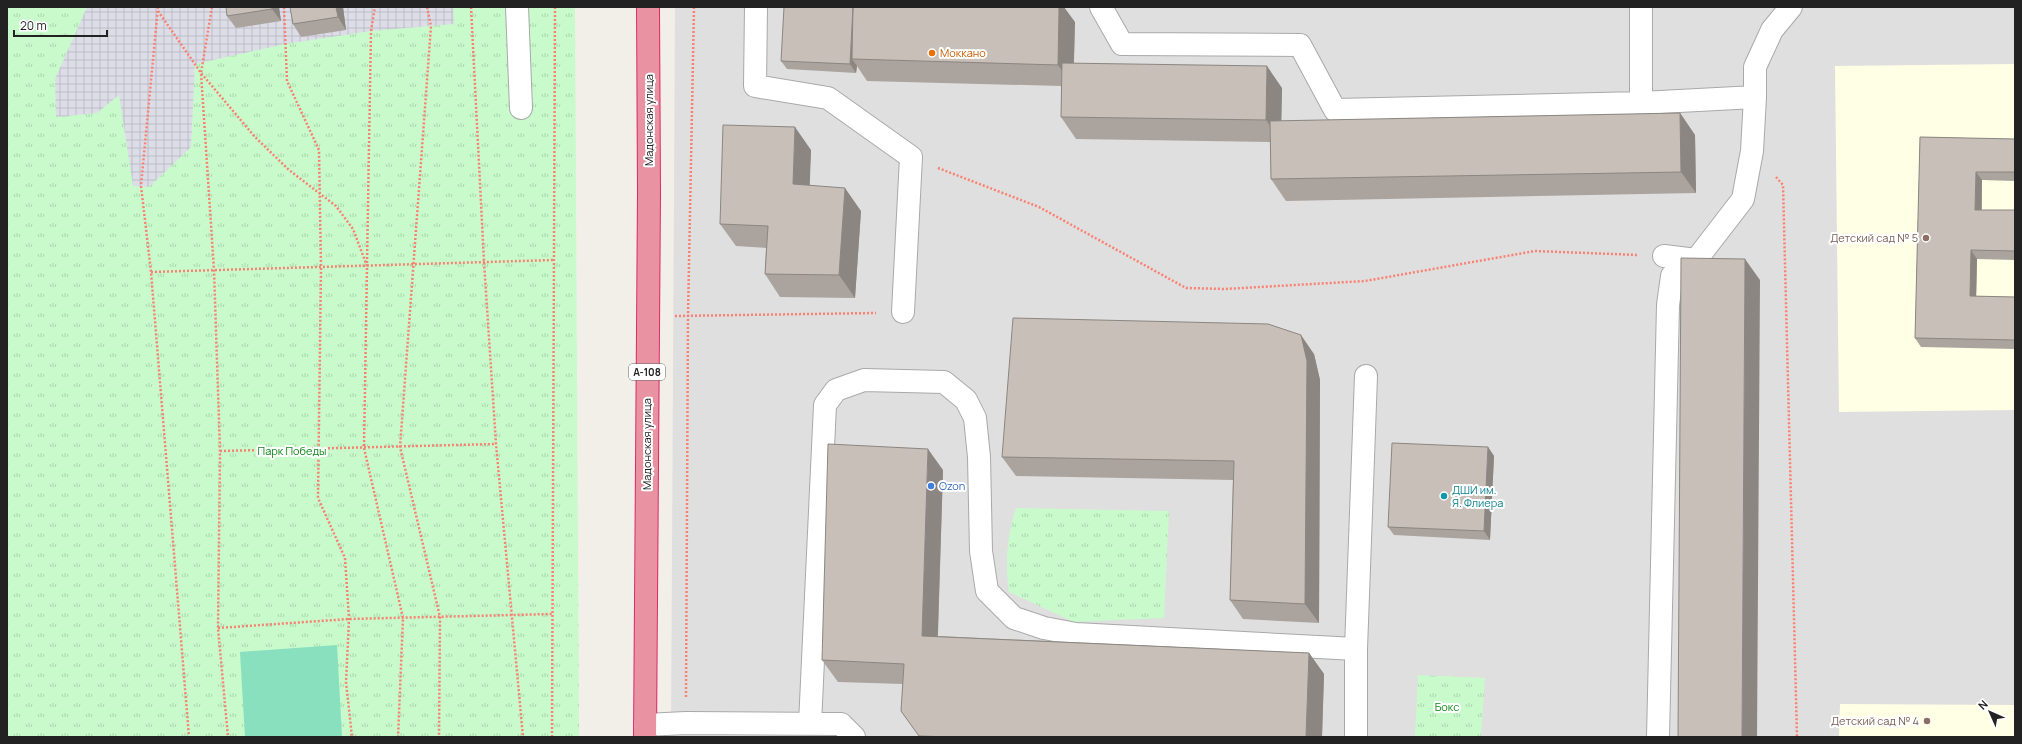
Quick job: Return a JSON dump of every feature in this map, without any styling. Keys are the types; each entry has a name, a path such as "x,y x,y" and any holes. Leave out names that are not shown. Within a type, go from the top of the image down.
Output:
{"highway":[{"name":"Мадонская улица","path":"645,731 649,193 648,7"}],"lane":[{"path":"517,7 521,108"},
{"path":"756,7 755,86 828,98 911,157 903,312"},
{"path":"1101,7 1122,44 1300,45 1335,110 1640,103 1755,97"},
{"path":"1640,103 1641,7"},
{"path":"1658,737 1668,305 1672,276 1696,260 1743,200 1752,151 1755,67 1772,30 1791,7"},
{"path":"1664,256 1696,260"},
{"path":"1356,737 1356,649 1366,376"},
{"path":"810,724 825,405 836,390 864,380 944,382 966,400 975,418 979,457 981,551 987,591 1014,618 1044,628 1076,634 1356,649"},
{"path":"645,731 686,723 841,724 854,737"}],"path":[{"path":"158,7 141,186 151,272 189,737"},
{"path":"212,7 201,73 214,270 220,452 218,628 228,737"},
{"path":"284,7 287,80 319,150 321,267 318,498 345,558 349,619 346,682 352,737"},
{"path":"375,7 372,31 364,448 403,618 398,737"},
{"path":"427,7 431,26 400,447 440,617 439,737"},
{"path":"471,7 484,262 496,444 523,737"},
{"path":"552,737 555,7"},
{"path":"686,723 688,316 694,7"},
{"path":"158,11 201,73 255,137 289,170 336,206 353,229 367,266"},
{"path":"1752,151 1783,184 1797,737"},
{"path":"911,157 1039,207 1186,288 1225,289 1365,280 1535,251 1664,256"},
{"path":"151,272 554,260"},
{"path":"647,316 903,312"},
{"path":"220,452 496,444"},
{"path":"218,628 349,619 552,614"}],"shaded area":[{"path":"87,7 453,7 454,24 371,31 285,44 195,64 191,147 149,187 133,186 119,95 97,113 56,117 55,79"},
{"path":"675,7 2015,7 2015,737 671,737"},
{"name":"Детский сад № 5","path":"2015,64 2015,410 1839,412 1835,66"},
{"name":"Детский сад № 4","path":"1840,704 2015,705 2015,737 1839,737"}],"green space":[{"name":"Парк Победы","path":"7,7 575,7 579,737 7,737"},
{"path":"1016,508 1169,511 1164,618 1074,622 1009,592 1007,571 1008,550"},
{"path":"337,645 342,737 245,737 240,652"},
{"name":"Бокс","path":"1418,675 1485,678 1481,737 1415,737"}],"building":[{"path":"226,7 272,7 272,9 227,16"},
{"path":"290,7 336,7 338,17 293,24"},
{"path":"784,7 853,7 850,64 781,61"},
{"path":"853,7 1059,7 1058,65 852,59"},
{"path":"1062,63 1267,66 1266,120 1061,117"},
{"path":"1680,113 1681,172 1271,179 1270,121"},
{"path":"723,125 795,127 793,184 845,188 839,275 765,274 768,226 720,224"},
{"path":"1920,137 2015,139 2015,172 1976,172 1975,210 2015,210 2015,251 1971,250 1970,296 2015,297 2015,340 1915,338"},
{"path":"1681,258 1745,259 1742,737 1678,737"},
{"path":"1013,318 1268,324 1301,335 1307,361 1305,604 1230,600 1234,461 1002,457"},
{"name":"ДШИ им. Я. Флиера","path":"1392,443 1488,447 1484,531 1388,527"},
{"path":"828,444 928,449 922,636 1309,653 1306,737 919,736 901,711 904,664 822,660"}],"place":[{"name":"Моккано","path":"932,53"},
{"name":"Детский сад № 5","path":"1926,238"},
{"name":"Ozon","path":"931,486"},
{"name":"ДШИ им. Я. Флиера","path":"1444,496"},
{"name":"Детский сад № 4","path":"1927,721"}]}
